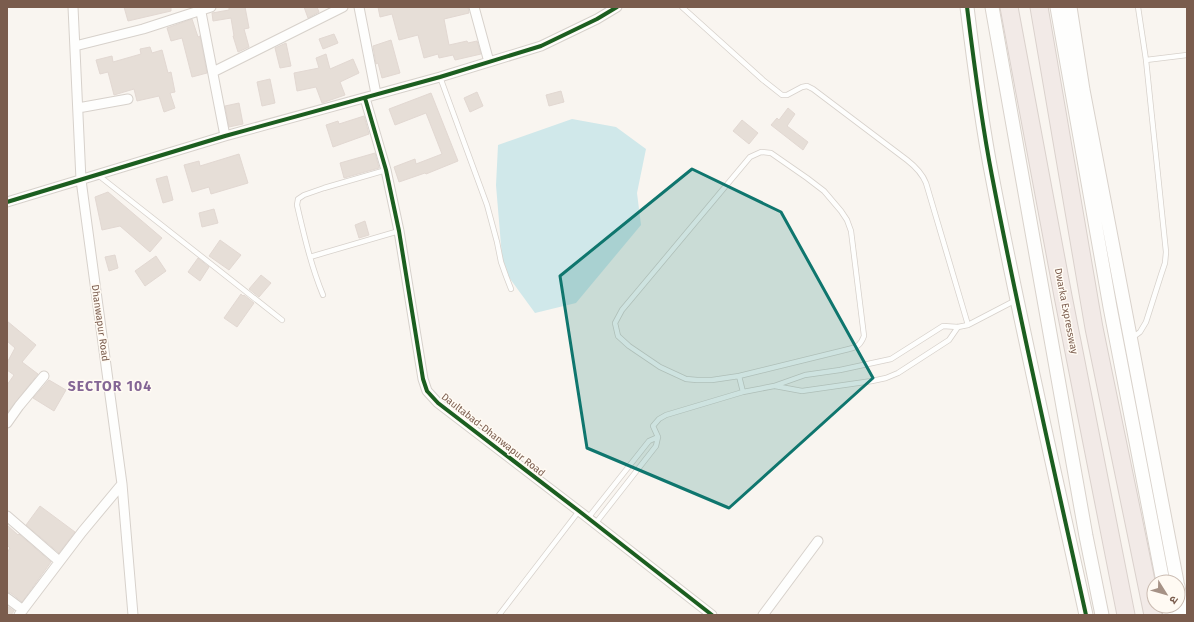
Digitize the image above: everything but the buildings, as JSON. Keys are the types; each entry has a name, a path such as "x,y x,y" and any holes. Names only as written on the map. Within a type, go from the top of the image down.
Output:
{"highway":[{"name":"Dwarka Expressway","path":"1009,7 1063,296 1126,615"},
{"path":"1039,7 1094,328 1153,615"}],"street":[{"name":"Dhanwapur Road","path":"73,7 81,180 122,484 133,615"},
{"path":"75,46 144,29 201,9 211,7"},
{"path":"213,72 343,7"},
{"path":"359,7 376,94"},
{"path":"474,7 489,62"},
{"path":"7,202 225,136 440,77 541,46 597,19 615,7"},
{"path":"967,7 978,90 992,176 1016,300 1086,615"},
{"path":"992,7 1092,569 1102,615"},
{"path":"1057,7 1110,306 1161,574"},
{"path":"1070,7 1083,90 1175,574"},
{"path":"201,9 225,136"},
{"name":"Daultabad-Dhanwapur Road","path":"364,98 386,170 399,231 423,379 427,391 438,403 712,615"},
{"path":"78,108 128,99"},
{"path":"7,423 44,376"},
{"path":"7,598 21,612 59,561 122,484"},
{"path":"7,516 59,561"},
{"path":"763,615 818,541"}],"lane":[{"path":"682,7 777,92 782,95 787,95 802,87 807,86 813,89 907,160 923,175 968,325"},
{"path":"1131,339 1140,332 1146,322 1161,275 1166,252 1146,60 1138,7"},
{"path":"1146,60 1187,55"},
{"path":"440,77 487,205 502,262 511,289"},
{"path":"761,152 771,153 824,191 847,220 851,231 864,336 862,342 857,347 739,376 712,380 686,379 660,366 629,346 618,336 616,323 622,310 750,157 761,152"},
{"path":"323,295 310,257 297,205 298,199 304,195 324,188 386,170"},
{"path":"97,175 282,320"},
{"path":"310,257 399,231"},
{"path":"595,524 656,446 658,437 654,426 659,419 666,415 743,392 774,386 805,375 840,370 891,359 944,326 958,328 968,325 1016,300"},
{"path":"774,386 802,391 886,378 898,373 949,340 958,328"},
{"path":"739,376 743,392"},
{"path":"588,518 648,441 658,437"},
{"path":"499,615 579,511"}],"highlighted area":[{"path":"692,169 781,212 873,378 729,508 587,448 560,276"}],"water":[{"path":"572,119 616,127 646,149 637,193 641,225 576,303 535,313 503,269 496,185 498,145"}],"cycle path":[{"path":"7,202 225,136 440,77 541,46 597,19 617,7"},
{"path":"967,7 984,134 992,176 1014,286 1086,615"},
{"path":"365,98 386,170 399,231 423,379 427,391 438,403 712,615"}],"district":[{"name":"SECTOR 104","path":"110,386"}]}
